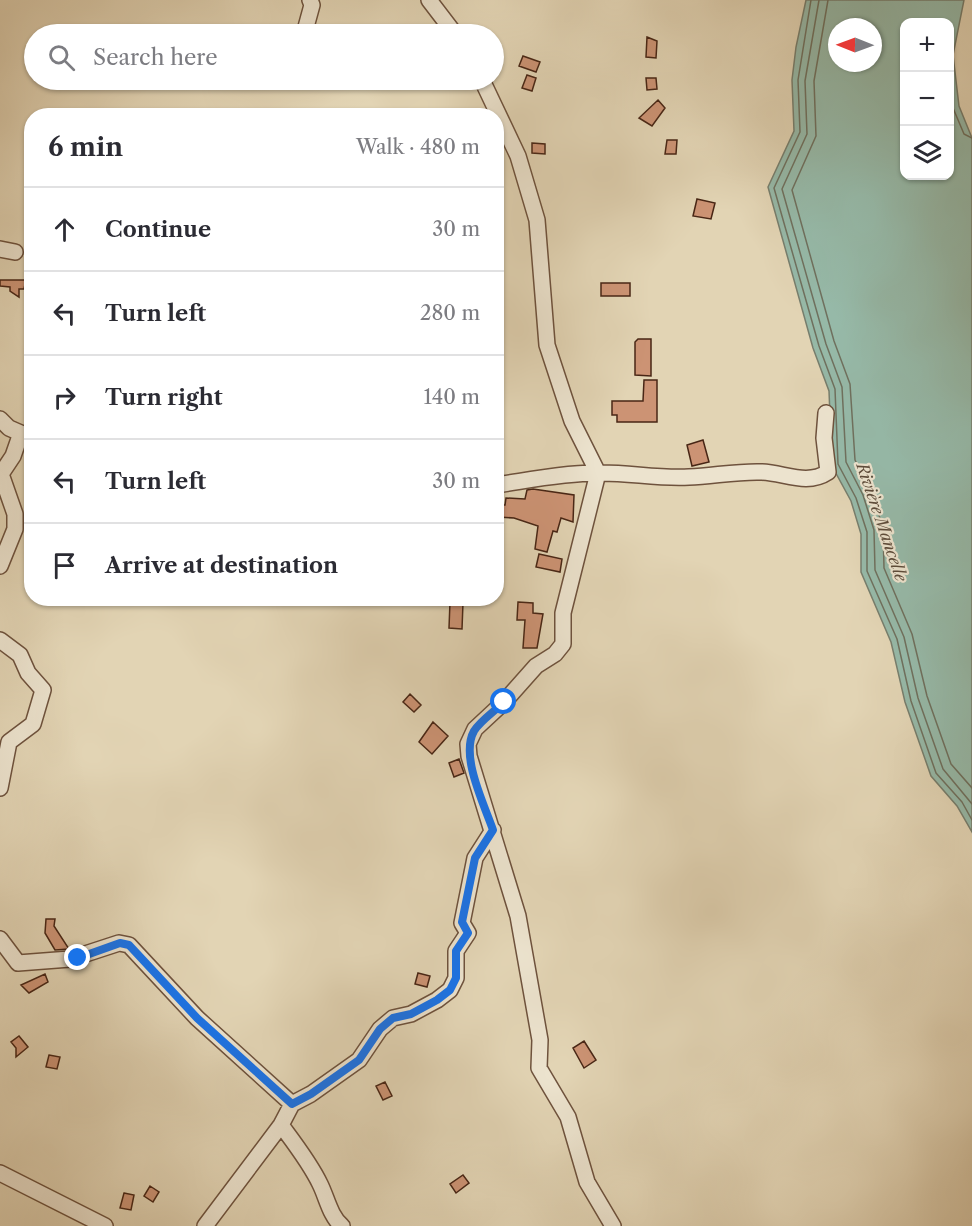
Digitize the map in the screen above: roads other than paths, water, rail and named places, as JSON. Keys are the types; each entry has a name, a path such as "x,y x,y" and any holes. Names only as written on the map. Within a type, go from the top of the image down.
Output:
{"street":[{"path":"307,24 312,5 310,0"},
{"path":"429,0 447,24"},
{"path":"487,90 495,108"},
{"path":"504,126 518,156 537,220 547,345 572,421 598,472 562,613 563,644 555,654 536,666 504,702 475,729 468,744 479,790 518,916 540,1040 539,1068 568,1117 587,1182 613,1226"},
{"path":"504,484 598,472 633,477 688,477 735,471 768,472 795,479 819,478 828,472 825,438 826,413"},
{"path":"0,420 24,434"},
{"path":"0,566 15,530 15,514 1,474 24,438"},
{"path":"0,640 20,655 28,673 43,690 33,724 9,741 0,788"},
{"path":"205,1226 281,1125 292,1104 311,1094 359,1060 380,1029 393,1018 411,1014 450,990 456,978 456,951 468,933 462,922 475,858 493,830"},
{"path":"0,939 18,963 70,959 120,943 129,945 197,1018 292,1104"},
{"path":"281,1125 305,1157 336,1221 342,1226"},
{"path":"0,1173 105,1226"}],"water":[{"name":"Rivière Mancelle","path":"806,0 964,0 954,50 954,18 900,18 900,180 954,180 954,64 959,106 972,138 972,832 957,806 931,776 905,702 891,642 861,572 861,534 851,501 832,466 829,391 813,348 768,187 794,131 792,80"}]}
